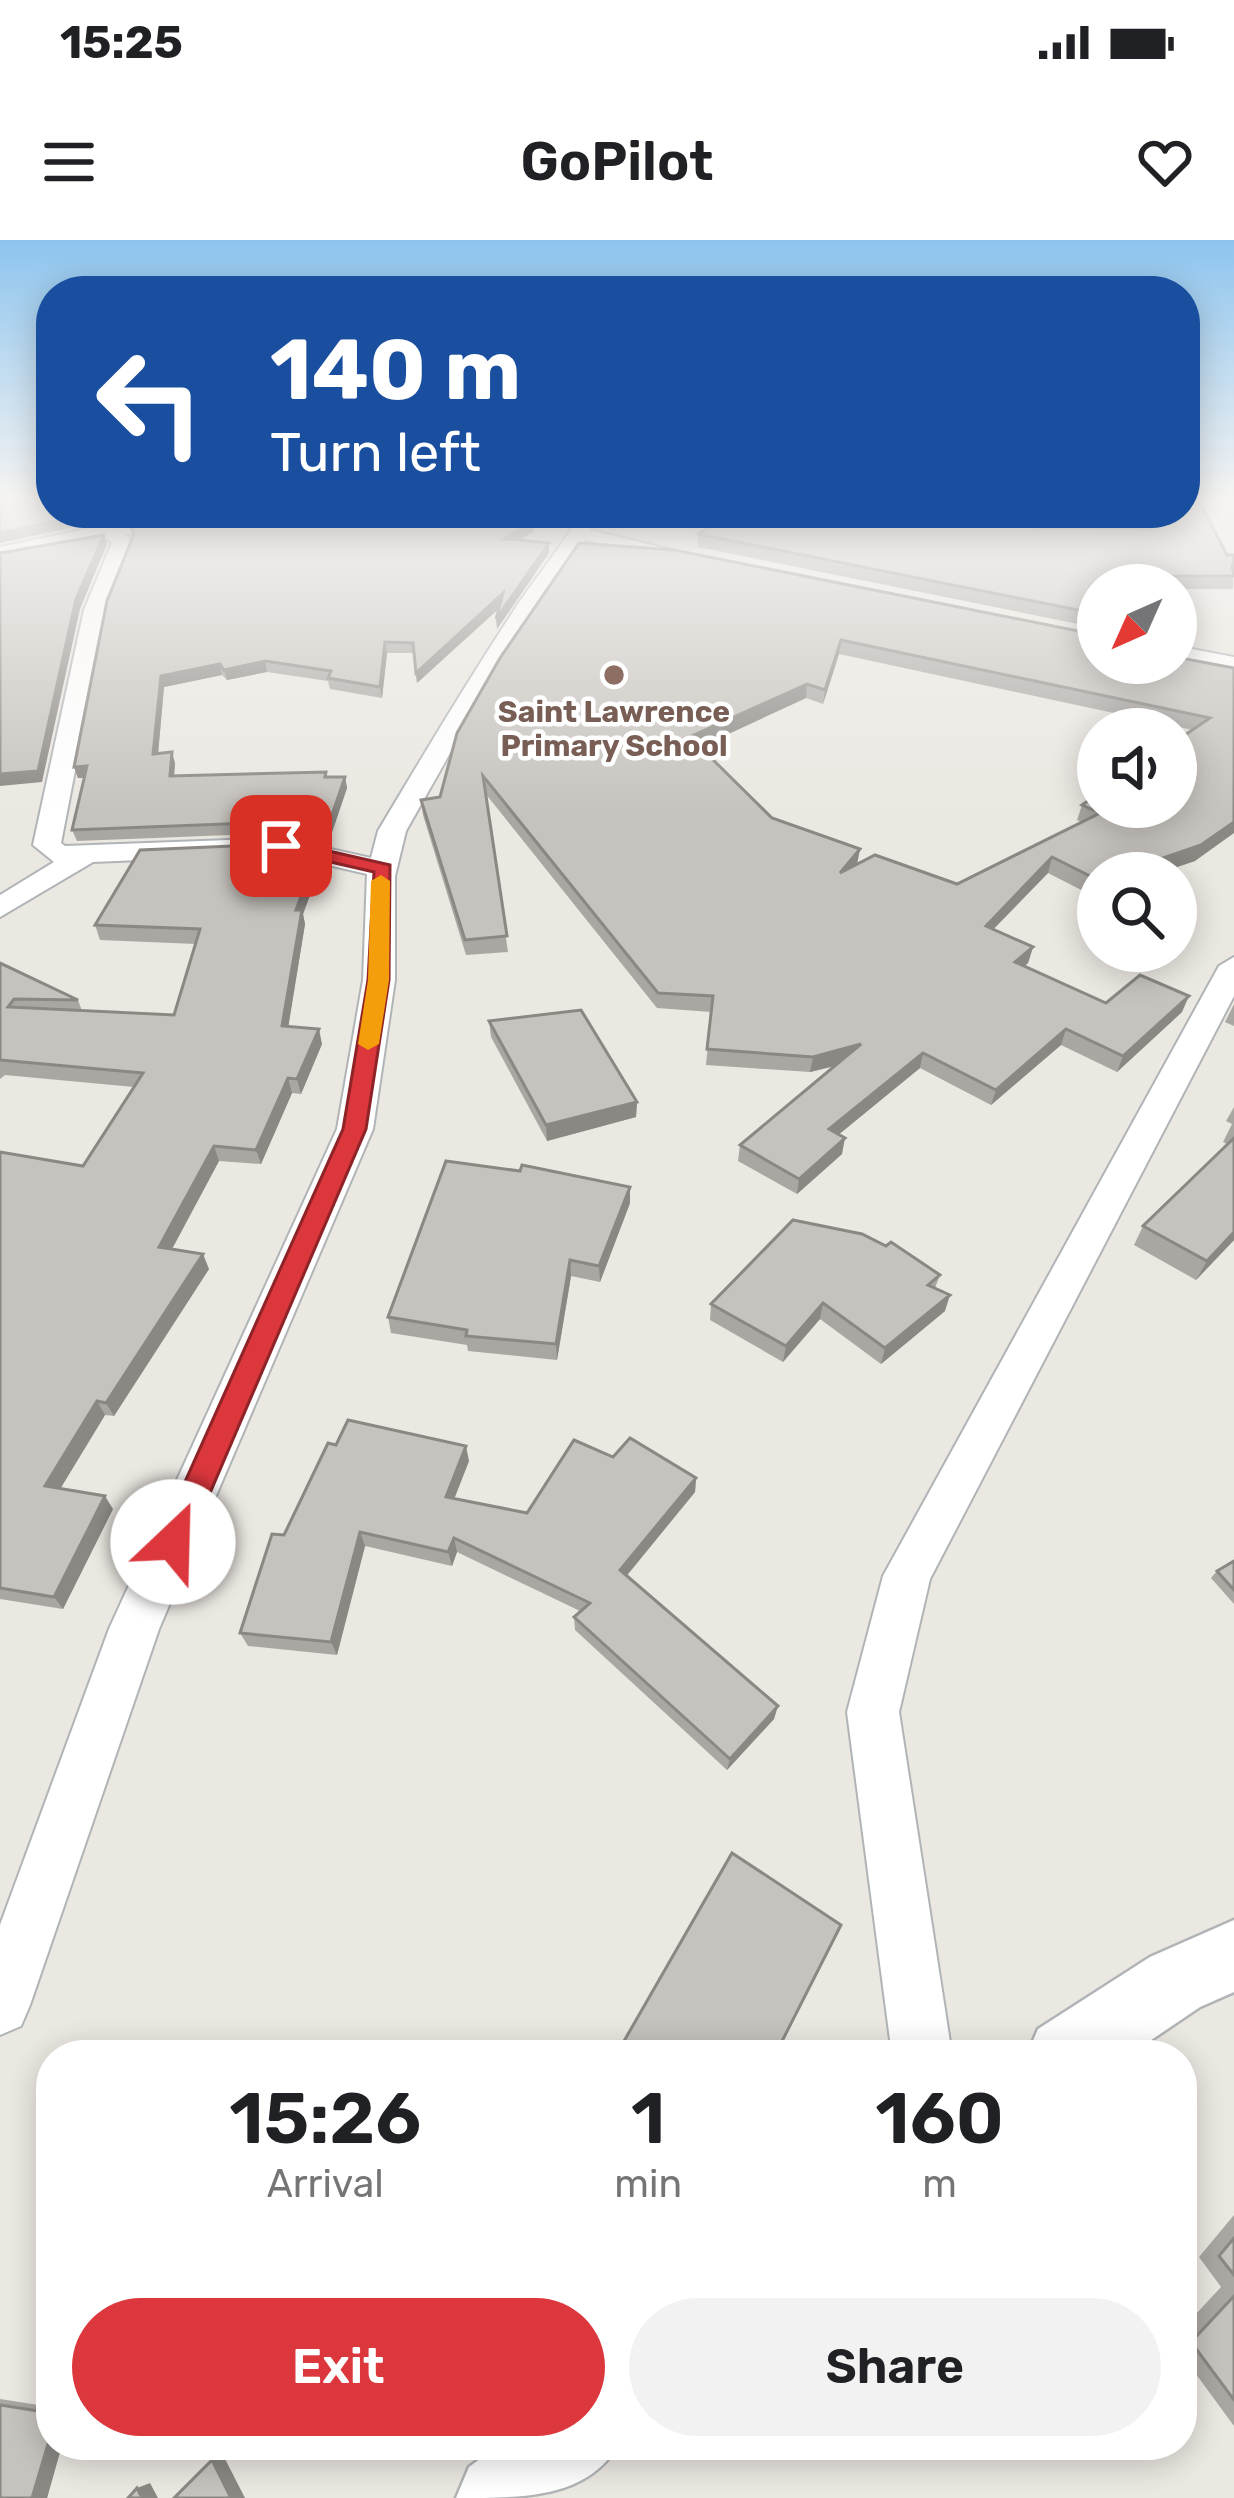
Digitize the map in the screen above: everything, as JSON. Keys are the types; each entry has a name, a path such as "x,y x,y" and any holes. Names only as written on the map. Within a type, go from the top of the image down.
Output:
{"street":[{"path":"98,602 46,845 58,855 281,846 383,868"},
{"path":"0,2005 134,1629 355,1129 379,980 383,868 392,831 422,773 529,602"},
{"path":"1197,657 1234,664"},
{"path":"0,908 88,854"},
{"path":"920,2040 873,1712 907,1576 1234,966"},
{"path":"1087,2040 1175,1982 1234,1955"},
{"path":"500,2498 553,2460"}],"building":[{"path":"0,602 75,602 38,771 0,774"},
{"path":"107,602 493,602 416,673 413,643 385,642 380,687 328,678 331,671 265,661 161,676 153,754 172,752 170,776 326,772 325,777 345,777 326,832 278,822 72,830 87,766 74,767"},
{"path":"538,602 935,602 1077,631 1077,684 1197,684 1197,661 1234,668 1234,822 1201,845 1181,852 1077,852 1077,870 1052,857 986,926 1033,947 1015,962 1106,1003 1140,975 1189,996 1123,1056 1066,1029 996,1090 923,1053 829,1129 845,1138 799,1179 740,1145 861,1044 813,1057 707,1049 713,996 658,993 483,776 507,936 465,940 421,800 440,797 457,733","holes":["841,640 1163,708 1197,708 1197,715 1210,718 1197,727 1197,828 1077,824 957,884 875,855 840,873 860,849 772,818 699,746 685,739 807,684 825,690"]},
{"path":"1040,602 1077,602 1077,610"},
{"path":"277,844 317,853 296,910 302,910 282,1026 319,1029 297,1079 288,1078 256,1150 214,1146 159,1247 203,1254 106,1403 97,1401 45,1486 105,1496 54,1597 0,1588 0,1152 83,1166 143,1073 0,1060 0,963 78,1000 14,999 8,1007 174,1015 200,929 95,925 140,850"},
{"path":"581,1010 637,1102 546,1125 489,1021"},
{"path":"1234,1138 1234,1232 1207,1261 1143,1226"},
{"path":"446,1161 520,1171 522,1165 630,1187 599,1266 570,1260 556,1344 466,1336 467,1330 388,1317"},
{"path":"793,1220 862,1234 886,1246 891,1242 940,1275 928,1285 950,1295 885,1348 823,1303 786,1346 711,1304"},
{"path":"348,1420 466,1446 446,1497 527,1513 574,1440 613,1457 630,1438 696,1478 620,1570 778,1706 730,1759 574,1617 590,1603 454,1538 448,1552 360,1532 331,1642 240,1633 272,1534 284,1535 328,1443 336,1445"},
{"path":"1234,1561 1234,1590 1217,1571"},
{"path":"732,1853 841,1925 783,2040 625,2040"},
{"path":"1234,2238 1234,2275 1219,2256"},
{"path":"1234,2296 1234,2400 1197,2350 1197,2336"},
{"path":"0,2405 36,2411 36,2460 43,2460 32,2498 0,2498"},
{"path":"212,2460 231,2498 174,2498"}],"slow traffic":[{"path":"368,1044 379,980 381,881"}],"place":[{"name":"Saint Lawrence Primary School","path":"614,675"}],"route":[{"path":"173,1542 355,1129 379,980 383,868 281,846"}]}
